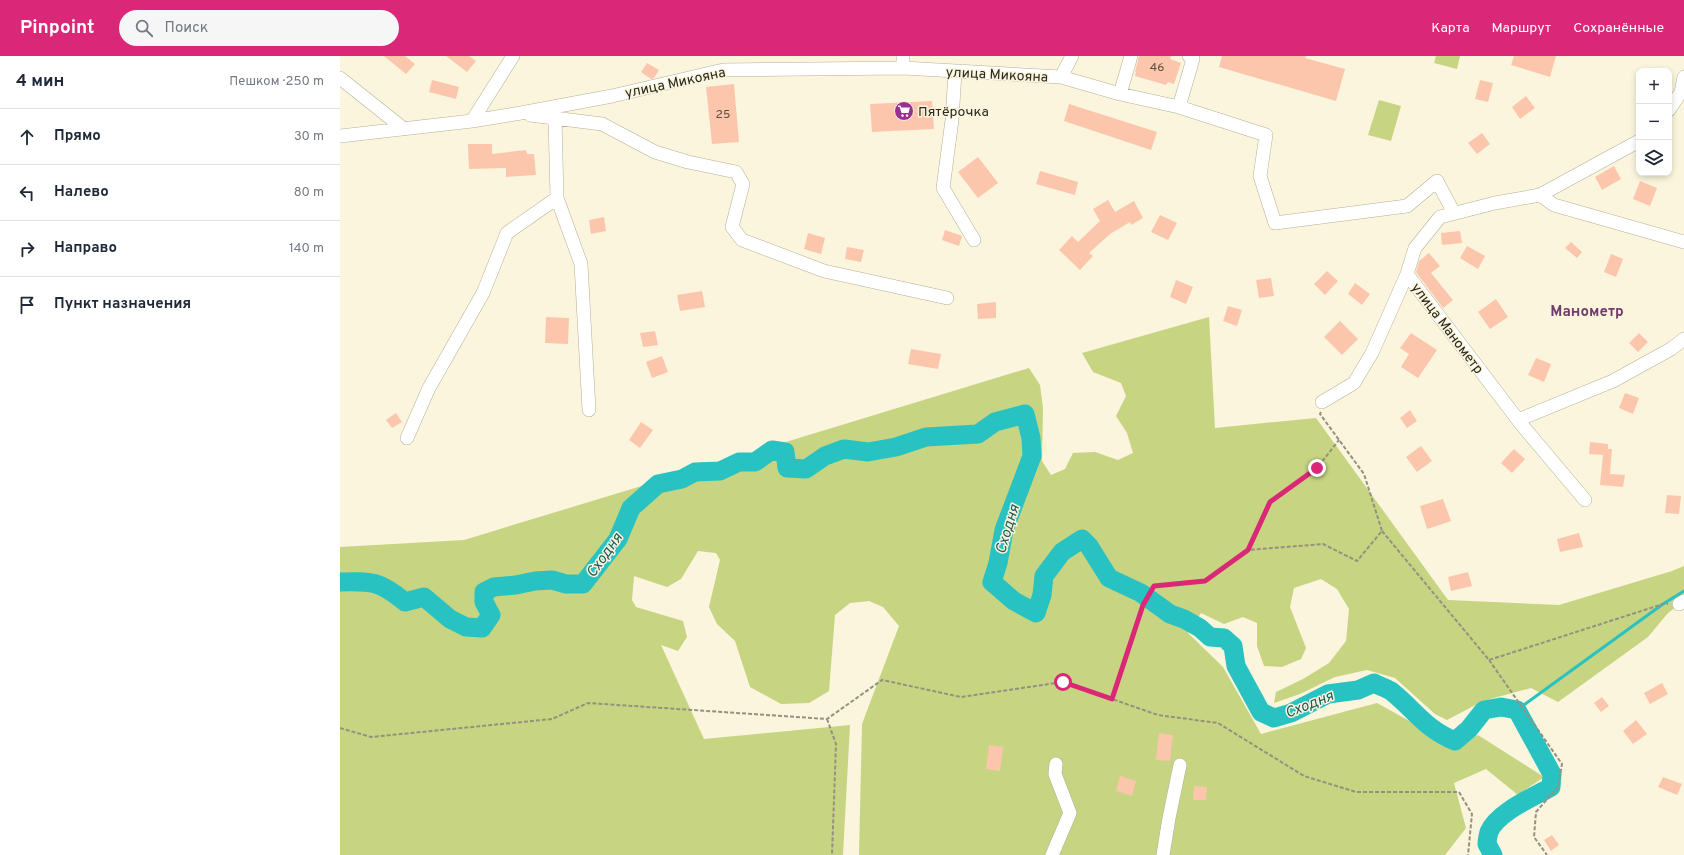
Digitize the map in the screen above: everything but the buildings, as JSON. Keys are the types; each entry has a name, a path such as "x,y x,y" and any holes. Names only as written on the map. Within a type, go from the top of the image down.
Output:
{"street":[{"path":"472,121 513,56"},
{"name":"улица Микояна","path":"1061,77 1072,56"},
{"path":"1120,94 1131,56"},
{"path":"1179,107 1193,59 1189,56"},
{"name":"улица Микояна","path":"340,136 472,121 521,113 612,96 723,70 903,62 955,72 1061,77 1120,94 1179,107 1266,135 1260,176 1275,223 1407,206 1438,181 1454,213"},
{"path":"955,72 952,120 943,188 974,240"},
{"path":"1672,106 1681,92 1684,77"},
{"path":"340,78 404,129"},
{"path":"521,113 555,119 602,124 655,152 688,162 736,172 743,184 732,227 742,240 824,271 947,298"},
{"path":"555,119 558,198 581,264 589,410"},
{"name":"улица Манометр","path":"1585,500 1518,420 1407,274 1415,248 1440,217 1495,203 1540,195 1636,143"},
{"path":"1540,195 1554,205 1684,242"},
{"path":"407,438 429,388 483,293 508,233 558,198"},
{"path":"1322,402 1354,383 1372,353 1407,274"},
{"path":"1518,420 1613,381 1671,350 1684,339"},
{"path":"1052,855 1070,813 1055,774 1056,764"},
{"path":"1163,855 1168,818 1180,765"}],"path":[{"path":"1322,402 1320,414 1364,474 1382,531 1489,660 1562,764 1558,787 1536,812 1534,837 1547,855"},
{"path":"1112,699 1143,605 1154,586 1205,581 1248,550 1270,502 1317,468 1339,440"},
{"path":"1248,550 1323,544 1357,561 1382,531"},
{"path":"1489,660 1663,604 1682,602"},
{"path":"340,728 371,737 552,719 588,703 827,719 882,680 961,697 1063,682 1158,715 1218,723 1304,776 1356,792 1459,792 1472,814 1468,855"},
{"path":"827,719 836,744 832,855"}],"green space":[{"path":"1436,56 1460,56 1457,69 1434,63"},
{"path":"1379,100 1401,106 1391,141 1368,135"},
{"path":"1209,317 1215,428 1316,418 1448,600 1559,605 1684,566 1684,601 1668,613 1648,637 1558,702 1531,688 1483,701 1447,720 1435,714 1395,678 1367,670 1335,677 1300,694 1274,703 1276,692 1303,679 1329,663 1346,641 1349,609 1337,589 1321,579 1294,588 1290,607 1306,648 1301,659 1282,667 1264,666 1257,646 1257,623 1243,617 1224,624 1201,613 1188,633 1223,667 1261,734 1377,703 1456,747 1478,735 1544,777 1518,795 1486,769 1454,783 1466,828 1445,855 859,855 862,724 899,626 883,607 869,601 850,603 835,615 829,691 809,703 781,704 750,687 735,641 717,624 709,607 720,560 716,553 698,551 681,579 667,587 634,576 632,600 636,607 683,621 687,637 678,651 661,645 704,739 850,725 843,855 340,855 340,547 464,540 1029,368 1040,385 1043,408 1042,461 1051,475 1065,469 1073,453 1095,452 1118,460 1133,453 1127,433 1116,416 1126,396 1121,383 1093,372 1082,353"}],"waterway":[{"name":"Сходня","path":"340,582 368,582 382,586 405,602 424,597 450,619 466,627 482,628 491,615 484,602 484,592 494,587 552,580 566,584 583,584 618,539 631,508 658,484 682,479 695,472 720,471 739,462 755,462 772,450 785,452 787,468 806,469 825,456 844,449 868,452 896,447 926,437 978,434 995,422 1025,414 1031,438 1032,456 1004,530 998,563 992,582 1014,601 1036,613 1042,595 1044,576 1062,552 1082,539 1089,546 1109,578 1141,593 1170,614 1184,619 1200,628 1210,637 1224,638 1233,646 1236,666 1261,712 1274,718 1291,713 1328,694 1358,690 1374,683 1391,691 1427,724 1444,736 1455,741 1469,729 1484,710 1501,707 1517,710 1552,774 1551,787 1526,800 1500,818 1493,825 1489,832 1487,844 1493,855"},
{"path":"1517,710 1663,604 1684,591"}],"place":[{"name":"Пятёрочка","path":"904,111"}],"district":[{"name":"Манометр","path":"1587,311"}],"route":[{"path":"1063,682 1112,699 1143,605 1154,586 1205,581 1248,550 1270,502 1317,468"}]}
